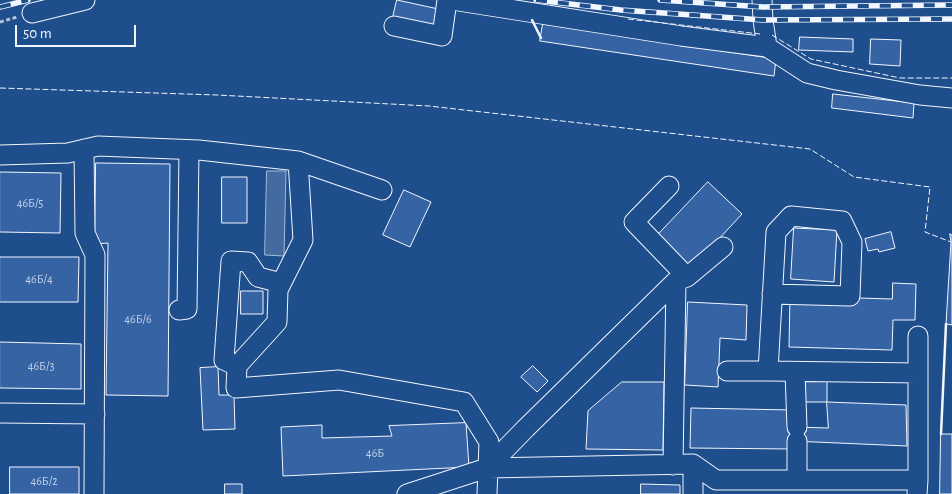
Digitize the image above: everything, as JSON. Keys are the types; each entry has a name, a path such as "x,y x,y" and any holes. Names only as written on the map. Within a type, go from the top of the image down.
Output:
{"lane":[{"path":"32,13 85,0"},
{"path":"394,26 442,36 447,0"},
{"path":"452,0 681,36 767,47 807,73 920,95 952,98"},
{"path":"762,0 767,47"},
{"path":"0,155 68,153 98,146 189,150 298,161 382,190"},
{"path":"84,149 84,233 95,255 94,494"},
{"path":"179,310 187,309 189,150"},
{"path":"298,161 303,240 278,290 277,322 237,366 236,388 339,380 464,402 489,442 487,494"},
{"path":"669,186 634,222 682,279 673,465"},
{"path":"768,371 772,294 776,232 791,216 842,221 852,242 850,296 772,294"},
{"path":"487,468 526,428 682,279 723,247"},
{"path":"237,366 224,360 231,261 248,262 258,277 281,283"},
{"path":"407,494 487,468 693,464 716,480 797,479 917,487 918,336"},
{"path":"727,372 918,373"},
{"path":"796,372 797,479"},
{"path":"0,413 95,414"},
{"path":"693,464 693,494"}],"water":[{"path":"267,171 286,171 284,256 265,255"}],"building":[{"path":"397,0 443,10 439,27 393,17"},
{"path":"543,24 776,59 774,76 540,41"},
{"path":"800,37 853,39 853,52 799,50"},
{"path":"871,39 901,40 900,66 870,64"},
{"path":"833,94 914,103 913,118 832,108"},
{"path":"96,163 170,164 168,396 106,395 108,243 95,244"},
{"path":"0,172 61,173 60,233 0,232"},
{"path":"222,177 247,177 247,223 222,223"},
{"path":"708,182 742,214 690,270 656,237"},
{"path":"404,190 431,202 410,247 383,235"},
{"path":"794,228 837,230 834,282 791,279"},
{"path":"891,232 895,248 879,252 878,249 868,251 865,239"},
{"path":"950,234 952,235 952,325 946,324"},
{"path":"0,257 79,257 78,302 0,302"},
{"path":"893,283 916,284 915,320 893,320 892,350 789,347 790,296 892,299"},
{"path":"241,291 263,291 263,314 241,314"},
{"path":"688,302 747,305 746,340 720,338 718,387 685,385"},
{"path":"0,342 81,344 81,389 0,388"},
{"path":"533,366 548,381 537,392 521,377"},
{"path":"218,367 219,395 234,395 235,429 203,430 200,368"},
{"path":"804,377 827,377 827,402 804,402"},
{"path":"622,382 664,382 663,450 586,449 588,411"},
{"path":"827,402 906,405 907,446 792,441 792,449 690,448 691,408 792,410 792,427 828,428"},
{"path":"466,423 469,467 283,476 281,427 322,425 322,438 392,436 389,426"},
{"path":"941,434 952,434 952,494 940,494"},
{"path":"10,467 79,467 79,494 10,494"},
{"path":"225,484 242,484 242,494 225,494"},
{"path":"641,484 680,485 680,494 641,494"}],"railway":[{"path":"0,7 28,0"},
{"path":"536,0 621,10 763,20 952,19"},
{"path":"660,0 763,7 952,5"}],"fence":[{"path":"628,19 760,34"},
{"path":"772,35 811,59 900,78 952,78"},
{"path":"0,88 217,95 429,106 810,149 854,177 930,187 925,232 951,242"}],"wall":[{"path":"532,20 541,38"},
{"path":"941,434 946,324"}]}
